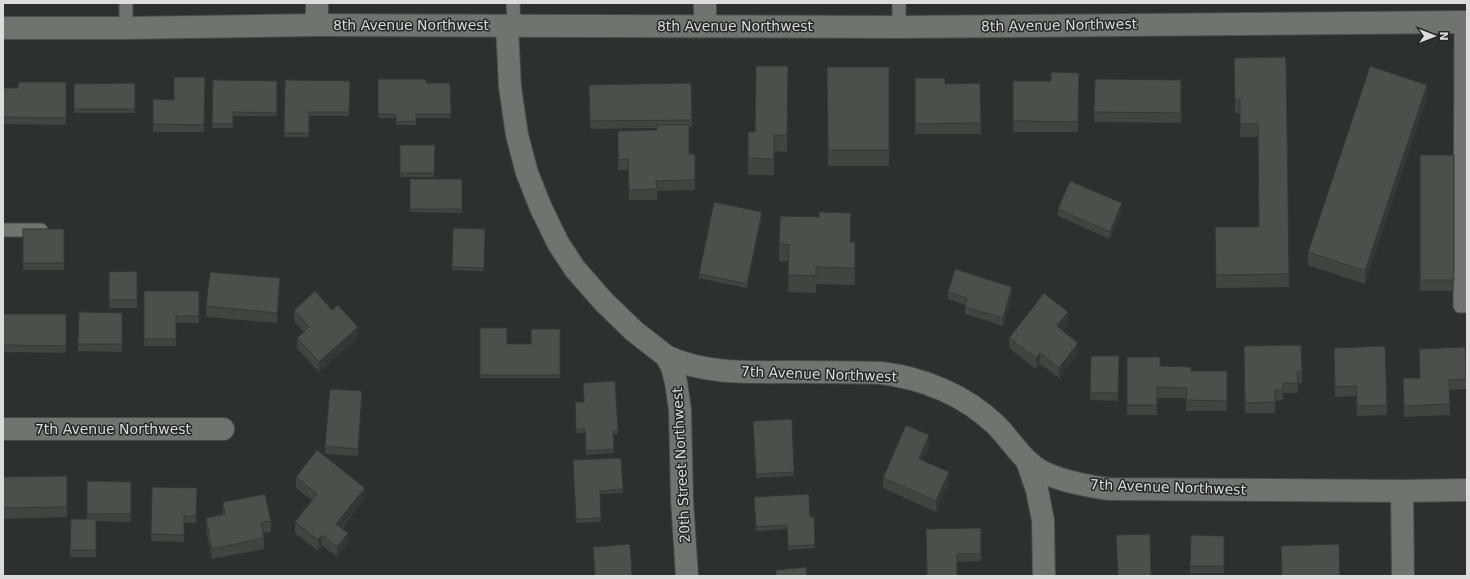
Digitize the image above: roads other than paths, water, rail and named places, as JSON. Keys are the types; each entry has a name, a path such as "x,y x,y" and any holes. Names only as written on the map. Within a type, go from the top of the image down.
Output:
{"street":[{"path":"317,3 317,25"},
{"path":"705,3 705,25"},
{"name":"8th Avenue Northwest","path":"3,28 317,25 705,25 899,27 1464,22"},
{"name":"20th Street Northwest","path":"510,26 510,87 517,135 527,172 541,208 558,243 575,269 604,302 634,331 666,356 672,368 676,382 680,410 682,500 687,576"},
{"name":"7th Avenue Northwest","path":"666,356 696,367 732,372 881,373 900,375 922,381 945,390 972,405 996,424 1027,461 1044,472 1084,486 1108,489 1467,490"},
{"name":"7th Avenue Northwest","path":"3,429 223,429"},
{"path":"1027,461 1037,490 1043,520 1044,576"},
{"path":"1402,491 1403,576"}],"lane":[{"path":"126,3 126,28"},
{"path":"510,26 514,3"},
{"path":"898,3 899,27"},
{"path":"1464,22 1460,306 1467,306"},
{"path":"3,230 52,230"}]}
